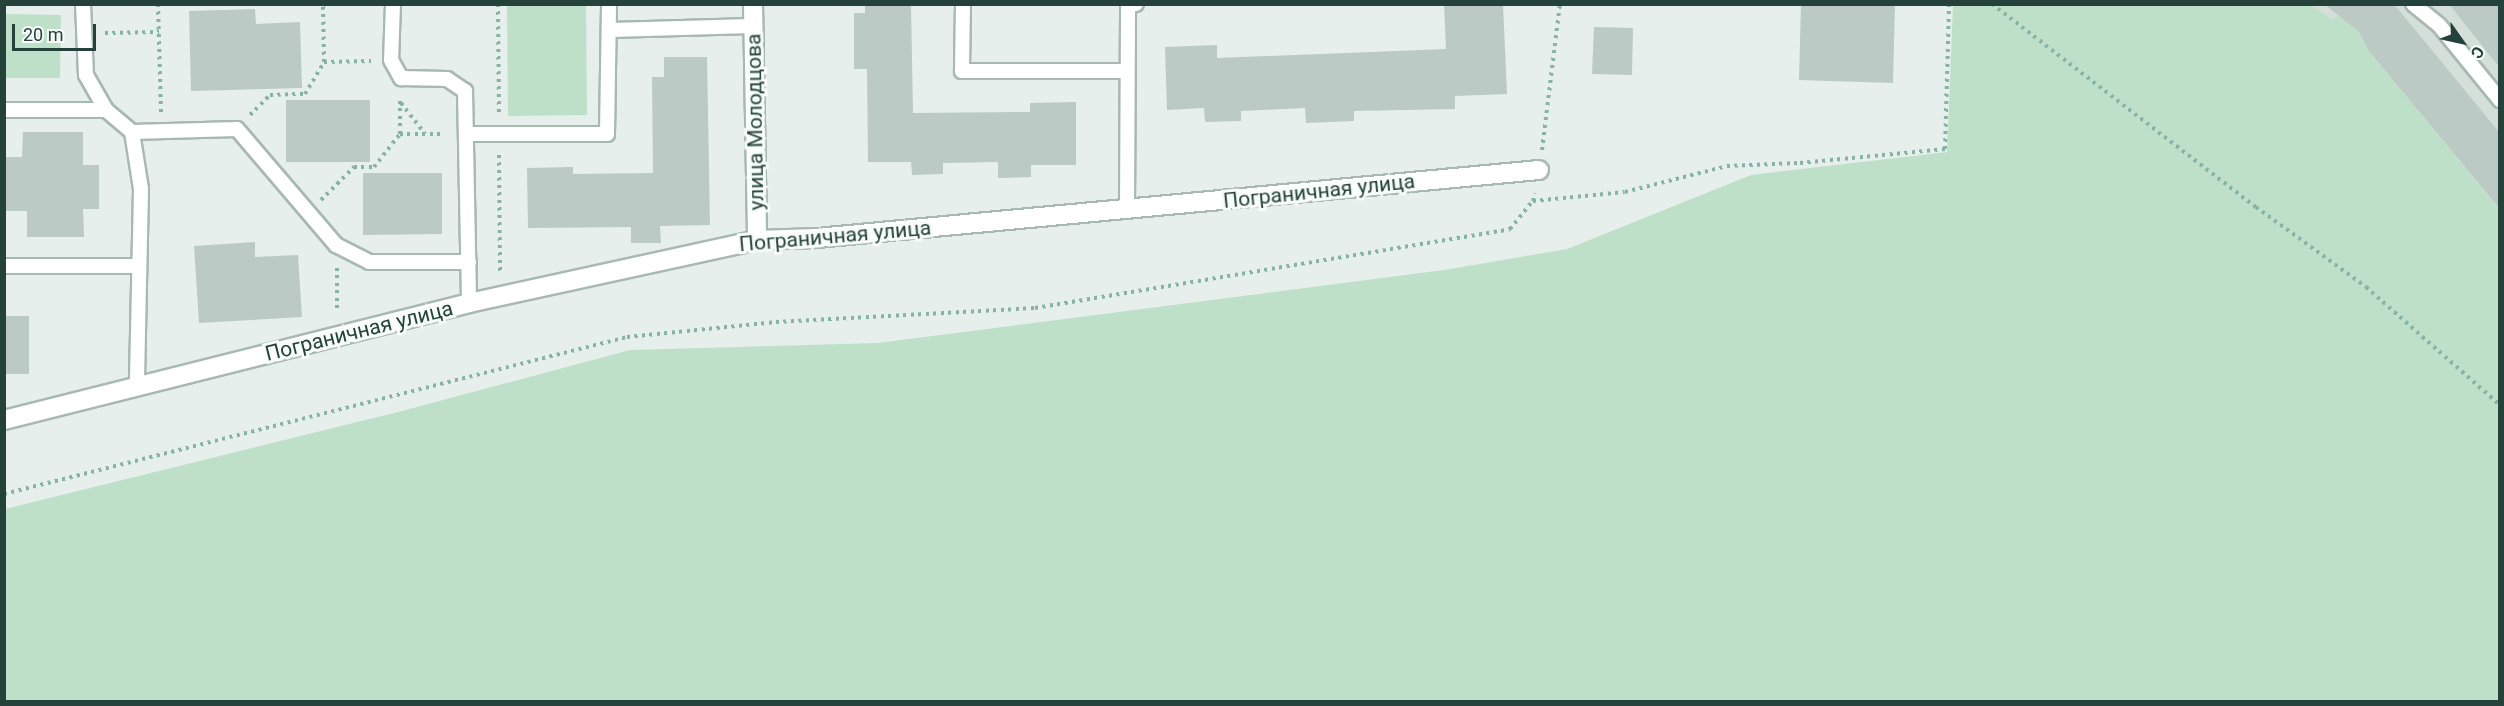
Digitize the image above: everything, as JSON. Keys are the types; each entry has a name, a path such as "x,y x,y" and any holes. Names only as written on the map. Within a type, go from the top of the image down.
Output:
{"street":[{"name":"улица Молодцова","path":"753,4 757,240"},
{"name":"Пограничная улица","path":"4,420 470,303 757,240 818,238 1539,170"}],"lane":[{"path":"83,4 86,75 106,110 132,132 141,189 137,387"},
{"path":"393,4 391,60 401,78 447,79 465,91 470,303"},
{"path":"467,134 607,134 609,4"},
{"path":"963,4 962,71 1127,71"},
{"path":"1127,209 1127,5 1136,4"},
{"path":"2413,4 2439,25 2499,100"},
{"path":"609,30 753,26"},
{"path":"4,110 106,110"},
{"path":"132,132 237,129 336,245 369,262 469,262"},
{"path":"4,266 139,266"}],"path":[{"path":"158,4 161,131"},
{"path":"237,129 270,95 305,94 324,62 323,4"},
{"path":"498,4 500,297"},
{"path":"4,494 627,338 776,322 1035,308 1510,229 1533,201 1560,4"},
{"path":"1533,201 1625,192 1727,166 1800,163 1945,149 1949,4"},
{"path":"1992,4 2256,207 2366,287 2499,405"},
{"path":"84,34 159,32"},
{"path":"324,62 391,60"},
{"path":"309,213 354,167 374,167 400,134 401,78"},
{"path":"400,102 425,134"},
{"path":"400,134 467,134"},
{"path":"336,245 338,337"}],"shaded area":[{"path":"2308,5 2499,5 2499,209 2368,50 2359,32 2336,15 2333,19"}],"green space":[{"path":"2308,4 2333,19 2337,15 2359,32 2368,50 2499,209 2499,701 5,702 5,509 402,411 630,350 878,343 1444,270 1567,249 1751,175 1947,152 1953,5"},
{"path":"507,5 586,5 587,115 508,116"},
{"path":"5,14 61,15 60,78 5,78"}],"building":[{"path":"865,4 911,4 913,113 1030,112 1030,103 1076,102 1076,165 1031,165 1031,177 998,178 998,162 943,163 943,174 912,175 911,162 868,162 867,69 854,69 854,13 865,13"},
{"path":"1444,4 1503,4 1507,94 1455,96 1455,109 1354,111 1354,121 1306,123 1305,108 1241,111 1241,121 1205,122 1204,108 1167,110 1165,47 1217,45 1217,58 1446,49"},
{"path":"1801,4 1895,4 1893,83 1799,80"},
{"path":"2324,4 2394,4 2499,132 2499,208 2368,50 2359,32"},
{"path":"2449,4 2499,4 2499,67"},
{"path":"255,9 256,24 300,22 302,88 191,91 189,11"},
{"path":"1594,27 1633,28 1632,75 1592,74"},
{"path":"664,57 707,57 710,225 660,226 661,243 631,243 631,227 528,228 527,168 573,167 573,174 653,173 652,77 664,77"},
{"path":"286,100 370,100 370,162 286,162"},
{"path":"23,132 83,132 83,165 99,165 99,209 83,209 84,237 27,237 27,211 4,211 4,157 22,157"},
{"path":"363,173 442,173 442,234 363,235"},
{"path":"255,242 255,257 298,255 302,317 199,323 194,246"},
{"path":"4,316 29,316 29,374 4,374"}]}
